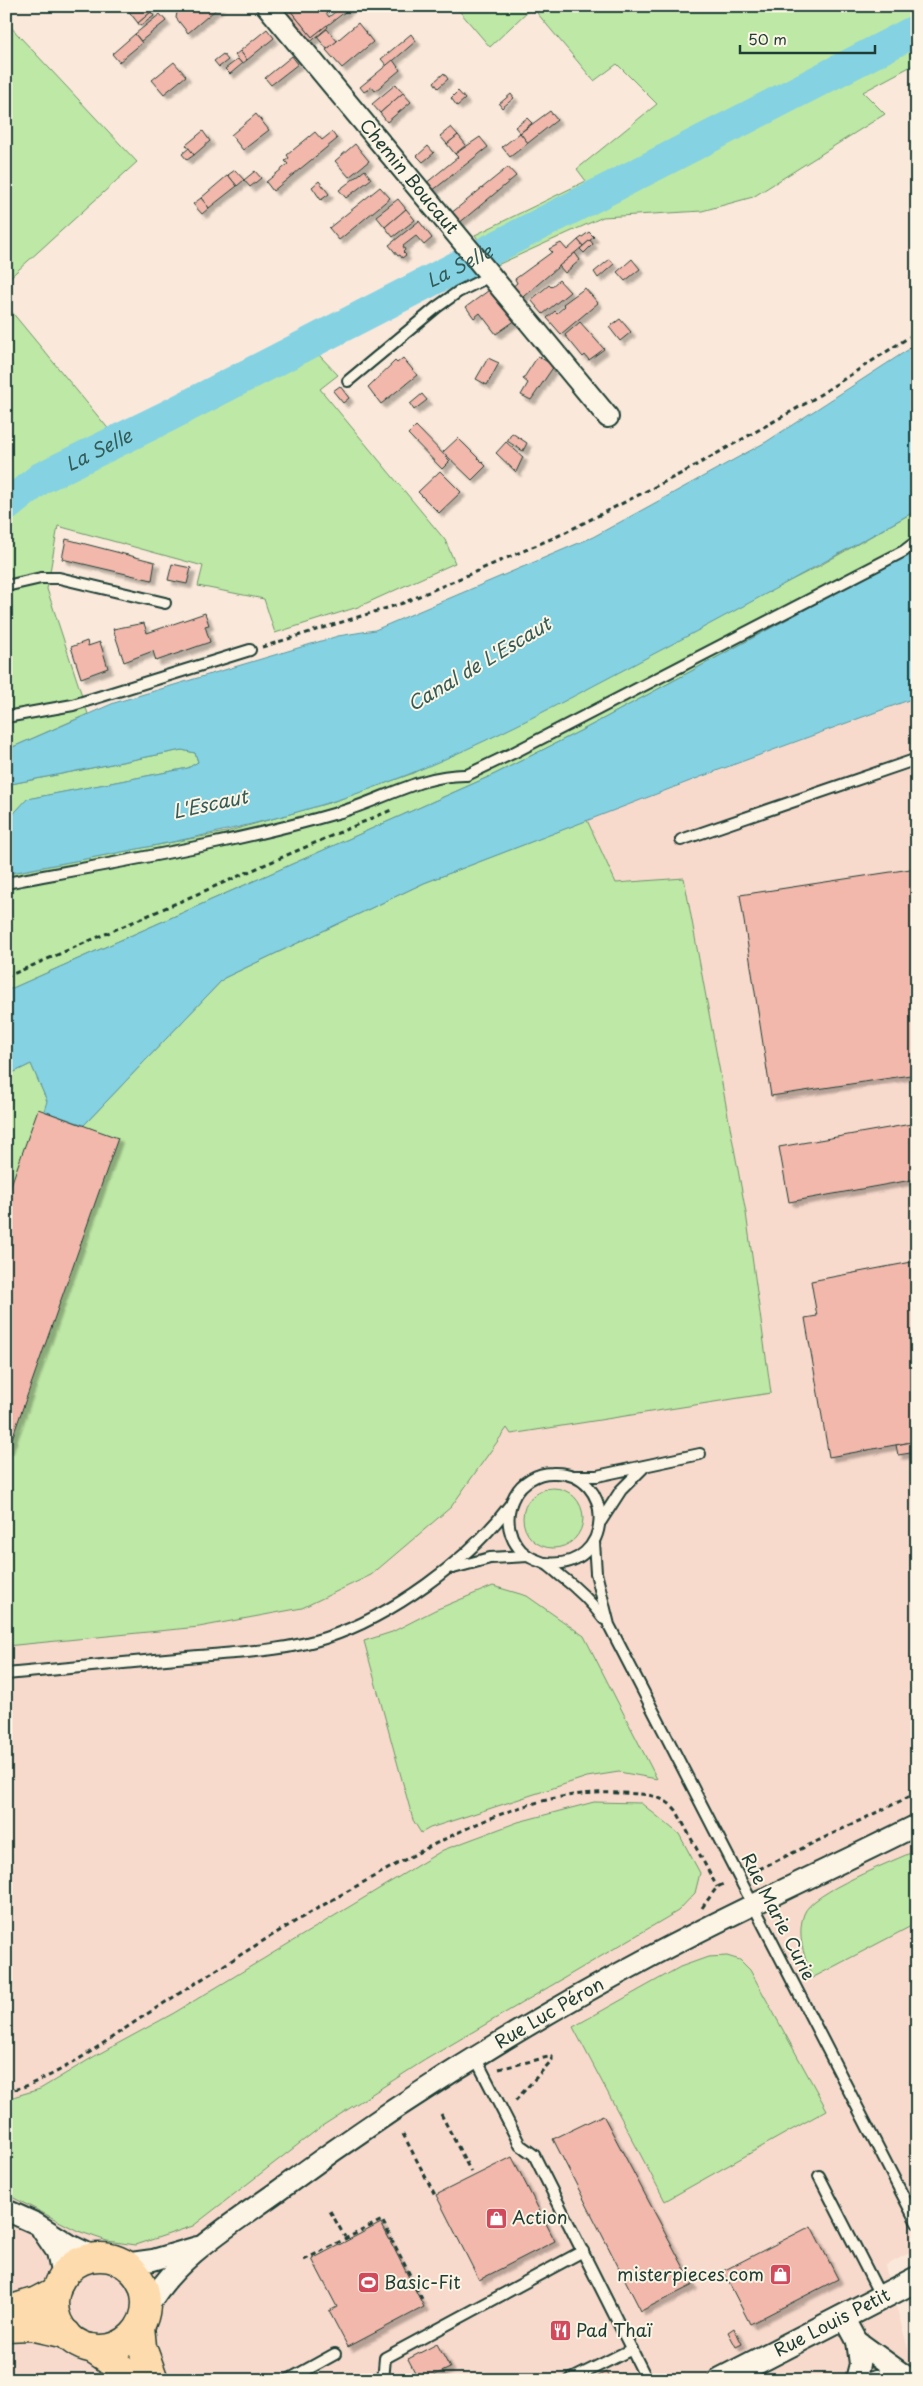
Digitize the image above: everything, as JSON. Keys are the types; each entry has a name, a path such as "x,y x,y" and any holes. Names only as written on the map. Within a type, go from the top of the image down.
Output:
{"main road":[{"path":"6,2311 37,2301 59,2284 76,2264 95,2257 113,2259 124,2264 134,2272 142,2284 146,2297 142,2348 154,2380"},
{"path":"59,2284 56,2314 67,2334 80,2344 104,2349 122,2343 132,2336 143,2318"},
{"path":"6,2327 31,2326 67,2334"},
{"path":"92,2348 124,2370 134,2380"}],"street":[{"name":"Chemin Boucaut","path":"267,6 608,417"},
{"name":"Rue Luc Péron","path":"143,2318 161,2285 206,2244 344,2142 476,2057 624,1971 753,1905 917,1825"},
{"path":"6,2210 35,2223 70,2245 95,2257"},
{"path":"35,2223 45,2233 57,2252 59,2284"},
{"name":"Rue Luc Péron","path":"124,2264 153,2260 206,2244"},
{"name":"Rue Louis Petit","path":"721,2380 917,2279"},
{"path":"844,2317 856,2341 860,2364 856,2380"},
{"path":"856,2341 908,2378"}],"lane":[{"path":"348,381 437,306 458,292 490,276"},
{"path":"6,883 207,844 337,814 439,776 467,775 722,646 904,551 917,541"},
{"path":"6,586 41,578 59,578 165,603"},
{"path":"6,716 73,705 250,650"},
{"path":"681,840 917,759"},
{"path":"6,1674 268,1649 305,1643 341,1632 372,1617 443,1572 484,1537 510,1505 517,1492 534,1477 549,1473 571,1476 598,1476 644,1468 700,1454"},
{"path":"510,1505 508,1519 511,1533 518,1546 528,1556 545,1563 559,1564 573,1560 585,1552 594,1542 600,1522 621,1490 644,1468"},
{"path":"571,1476 584,1483 594,1495 599,1508 600,1522"},
{"name":"Rue Marie Curie","path":"594,1542 599,1586 609,1625 917,2223"},
{"path":"443,1572 476,1560 528,1556"},
{"name":"Rue Marie Curie","path":"545,1563 582,1595 609,1625"},
{"path":"476,2057 520,2145 534,2155 647,2380"},
{"path":"819,2176 881,2297"},
{"path":"383,2380 385,2358 583,2251"},
{"path":"570,2380 632,2349"},
{"path":"288,2380 335,2354"},
{"path":"862,2380 886,2374 908,2378"}],"path":[{"path":"250,650 403,602 560,535 684,472 810,402 917,332"},
{"path":"6,977 395,808"},
{"path":"6,2092 49,2077 323,1904 437,1842 479,1822 528,1805 592,1793 656,1796 676,1810 717,1887"},
{"path":"706,1929 696,1912 717,1887 740,1878 917,1793"},
{"path":"499,2069 552,2056 552,2060 515,2101"},
{"path":"441,2114 471,2172"},
{"path":"403,2134 435,2194"},
{"path":"330,2211 345,2237"},
{"path":"304,2260 345,2237 382,2220 422,2299"}],"shaded area":[{"path":"917,697 917,2249 885,2266 917,2380 6,2380 6,1456 684,878 616,883 587,820"}],"green space":[{"path":"455,6 917,6 917,63 863,92 885,114 753,197 702,211 603,217 495,266 475,235 586,181 577,169 657,104 617,64 594,81 532,7 490,47"},
{"path":"6,22 137,162 6,281"},
{"path":"6,305 111,432 299,334 338,375 320,389 445,540 455,563 358,607 275,633 264,599 198,586 203,566 58,526 47,589 88,714 6,750"},
{"path":"917,510 917,549 588,727 495,774 6,991 6,874 226,832 332,802 411,774 819,566"},
{"path":"182,750 195,753 198,762 188,768 28,799 6,822 6,785"},
{"path":"587,820 616,883 684,878 746,1213 771,1393 511,1434 507,1428 451,1507 371,1575 302,1608 199,1627 6,1646 6,1076 31,1064 47,1101 84,1125 224,978 424,883"},
{"path":"553,1488 569,1493 574,1497 578,1502 583,1518 578,1534 574,1539 569,1543 553,1548 537,1543 532,1539 528,1534 523,1518 528,1502 532,1497 537,1493"},
{"path":"493,1586 527,1596 584,1636 657,1779 619,1772 587,1777 430,1828 421,1833 413,1820 364,1641 392,1632 435,1610"},
{"path":"594,1802 641,1803 679,1834 700,1873 695,1893 678,1911 425,2060 322,2126 193,2226 136,2245 107,2241 78,2231 6,2194 6,2099 40,2089 95,2056 174,2013 443,1850 518,1822"},
{"path":"917,1850 917,1923 812,1978 801,1938 804,1914 810,1905 837,1887"},
{"path":"727,1956 740,1960 750,1970 827,2110 665,2201 573,2027 680,1967 708,1957"}],"water":[{"path":"917,344 917,510 738,609 557,705 483,742 408,775 331,802 251,824 210,834 6,874 6,822 27,799 188,768 198,762 195,753 182,750 6,785 6,750 114,703 338,636 375,630 593,537 766,442"},
{"path":"917,549 917,697 719,770 424,883 224,978 84,1125 44,1111 47,1101 31,1064 6,1076 6,991 495,774 588,727"}],"building":[{"path":"130,6 147,6 151,12 138,23 127,9"},
{"path":"184,6 220,6 188,33 176,18 177,12"},
{"path":"292,6 321,6 329,17 342,6 347,6 349,9 312,37 289,9"},
{"path":"289,9 312,37 327,25 328,27 307,45 282,15"},
{"path":"151,12 154,16 140,26 138,23"},
{"path":"160,14 166,21 141,41 135,34"},
{"path":"358,23 373,42 342,68 326,50"},
{"path":"267,29 274,38 247,60 240,51"},
{"path":"327,29 337,41 327,49 317,37"},
{"path":"135,34 142,43 119,62 112,54"},
{"path":"411,34 416,41 387,66 381,59"},
{"path":"240,51 247,60 242,64 235,55"},
{"path":"223,54 228,60 219,67 214,61"},
{"path":"292,56 298,64 271,85 265,78"},
{"path":"238,59 242,64 230,74 225,69"},
{"path":"393,60 400,70 375,91 372,87 364,92 360,87"},
{"path":"174,62 186,76 164,94 152,80"},
{"path":"444,73 448,79 438,88 434,82"},
{"path":"396,84 403,93 380,113 372,104"},
{"path":"458,91 465,99 457,106 451,98"},
{"path":"403,93 411,102 387,122 380,113"},
{"path":"511,94 514,98 502,108 499,104"},
{"path":"550,111 557,120 528,143 520,133"},
{"path":"256,114 269,130 243,150 231,135"},
{"path":"527,118 532,123 520,133 515,127"},
{"path":"451,127 458,135 447,144 440,136"},
{"path":"203,131 210,141 194,155 186,145"},
{"path":"315,132 322,140 332,132 337,139 273,191 266,182 288,164 285,161 289,158 287,155"},
{"path":"520,133 528,143 510,157 502,147"},
{"path":"458,135 466,145 455,154 447,144"},
{"path":"480,137 488,147 432,191 425,184 458,157 455,154"},
{"path":"355,144 369,161 349,177 335,161"},
{"path":"428,146 434,153 423,162 417,156"},
{"path":"189,148 194,155 187,160 182,154"},
{"path":"508,167 516,176 458,224 450,214"},
{"path":"235,170 244,180 237,186 228,175"},
{"path":"365,170 371,179 346,198 339,190"},
{"path":"255,171 261,178 250,187 244,180"},
{"path":"228,175 237,186 209,208 201,198"},
{"path":"319,181 329,194 321,200 312,187"},
{"path":"380,187 390,198 339,240 329,228"},
{"path":"201,198 209,208 202,214 193,204"},
{"path":"398,199 406,209 385,227 376,216"},
{"path":"406,209 415,220 393,237 385,227"},
{"path":"419,221 432,238 424,245 416,236 403,246 405,250 403,252 406,255 402,258 400,255 398,256 389,245"},
{"path":"589,232 594,237 583,246 578,240"},
{"path":"578,240 583,246 518,301 510,289 517,283 515,279 552,252 549,249 561,243 567,250"},
{"path":"590,240 593,244 584,253 580,249"},
{"path":"575,253 580,260 565,273 559,266"},
{"path":"610,259 614,264 598,278 594,272"},
{"path":"632,259 640,269 625,281 617,272"},
{"path":"559,280 570,292 543,314 531,300 549,285 551,287"},
{"path":"492,288 516,320 496,334 480,313 474,318 466,307"},
{"path":"585,288 598,303 561,334 547,318 555,311 557,313 565,306 563,304"},
{"path":"620,319 631,332 620,341 609,327"},
{"path":"580,322 604,349 589,360 585,355 583,357 565,335"},
{"path":"538,356 554,366 531,400 521,395 528,383 523,379"},
{"path":"403,358 417,375 381,404 368,387 395,361 397,363"},
{"path":"488,358 499,363 487,385 476,379"},
{"path":"340,386 349,398 343,403 333,391"},
{"path":"422,394 427,400 414,410 410,404"},
{"path":"416,426 450,461 442,469 408,434"},
{"path":"512,433 527,443 523,451 507,441"},
{"path":"458,438 486,466 472,480 443,452"},
{"path":"506,442 523,457 516,472 496,453"},
{"path":"440,471 461,492 439,513 418,492"},
{"path":"66,539 155,562 152,580 62,559"},
{"path":"172,564 191,568 187,584 168,580"},
{"path":"205,613 209,625 205,626 210,642 156,661 153,651 124,662 113,629 144,623 147,633"},
{"path":"87,641 88,646 100,642 108,668 81,678 71,647"},
{"path":"917,868 917,1074 771,1096 740,895"},
{"path":"38,1109 118,1138 8,1450 6,1449 6,1199"},
{"path":"917,1123 917,1179 789,1202 779,1147"},
{"path":"917,1261 917,1441 829,1457 805,1318 817,1316 811,1281"},
{"path":"917,1441 917,1452 898,1455 896,1445"},
{"path":"603,2115 693,2285 641,2311 553,2139"},
{"name":"Action","path":"512,2157 555,2241 479,2280 436,2195"},
{"name":"Basic-Fit","path":"381,2223 424,2307 348,2347 329,2311 337,2307 312,2259"},
{"name":"misterpieces.com","path":"811,2226 838,2279 750,2324 723,2271"},
{"path":"734,2328 742,2344 736,2347 728,2332"},
{"path":"437,2344 450,2368 435,2375 437,2380 419,2380 408,2359"},
{"path":"606,2372 610,2380 591,2380"}],"waterway":[{"name":"La Selle","path":"6,506 41,478 168,416 917,30"}],"place":[{"name":"Action","path":"496,2218"},
{"name":"misterpieces.com","path":"780,2275"},
{"name":"Basic-Fit","path":"368,2283"},
{"name":"Pad Thaï","path":"560,2331"}],"water label":[{"name":"Canal de L'Escaut","path":"479,664"},
{"name":"L'Escaut","path":"210,804"}]}
